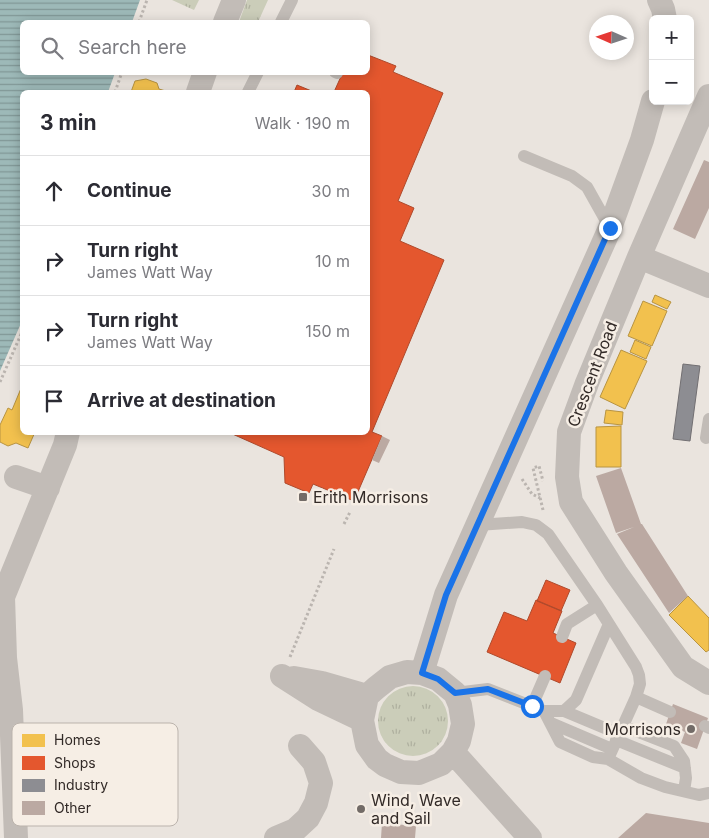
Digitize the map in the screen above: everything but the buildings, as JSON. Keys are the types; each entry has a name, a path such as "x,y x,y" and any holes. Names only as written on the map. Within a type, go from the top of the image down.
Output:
{"street":[{"path":"226,20 234,0"},
{"path":"660,0 664,15"},
{"path":"199,90 204,75"},
{"name":"Crescent Road","path":"709,96 587,383 570,432 567,477 572,502 576,510 616,573 683,667 709,683"},
{"path":"422,673 446,595 610,228 642,140 652,105"},
{"path":"639,257 709,286"},
{"path":"12,736 11,710 2,659 3,597 48,488 67,435"},
{"path":"16,477 48,488"},
{"path":"407,672 422,673 438,679 455,693 460,706 463,724 459,741 453,752 441,764 419,773 401,772 377,759 367,745 362,720 367,696 390,677 407,672"},
{"path":"362,720 318,699 282,676 322,683 367,696"},
{"path":"276,838 295,830 308,818 316,803 321,783 314,762 300,746"},
{"path":"453,752 530,838"}],"lane":[{"path":"283,20 292,0"},
{"path":"249,90 256,75"},
{"path":"524,156 572,176 586,187 610,228"},
{"path":"706,438 709,418"},
{"path":"478,524 522,522 536,525 548,534 597,604 639,675 640,684 636,697 616,741 593,757 560,742 544,711"},
{"path":"562,637 567,624 597,604"},
{"path":"564,711 576,700 609,624"},
{"path":"532,706 545,676"},
{"path":"455,693 488,689 544,711 564,711 616,741 674,746 684,761 686,778 684,791"},
{"path":"636,697 670,712"},
{"path":"616,741 641,778 665,787 699,795 709,793"}],"path":[{"path":"141,20 148,0"},
{"path":"115,90 121,75"},
{"path":"0,382 20,337"},
{"path":"518,472 532,494 540,499"},
{"path":"344,524 350,512"},
{"path":"289,660 334,549"}],"green space":[{"path":"172,0 199,0 194,10"},
{"path":"247,0 268,0 259,20 240,20"},
{"path":"413,686 426,689 438,696 445,708 448,721 445,734 438,746 426,753 413,756 400,753 388,746 381,734 378,721 381,708 388,696 400,689"}],"water":[{"path":"0,0 140,0 133,20 20,20 20,75 114,75 109,90 20,90 20,326 0,371"}],"place":[{"name":"Erith Morrisons","path":"303,497"},
{"name":"Morrisons","path":"691,729"},
{"name":"Wind, Wave and Sail","path":"361,809"}],"route":[{"path":"532,706 488,689 455,693 438,679 422,673 446,595 610,228"}]}
